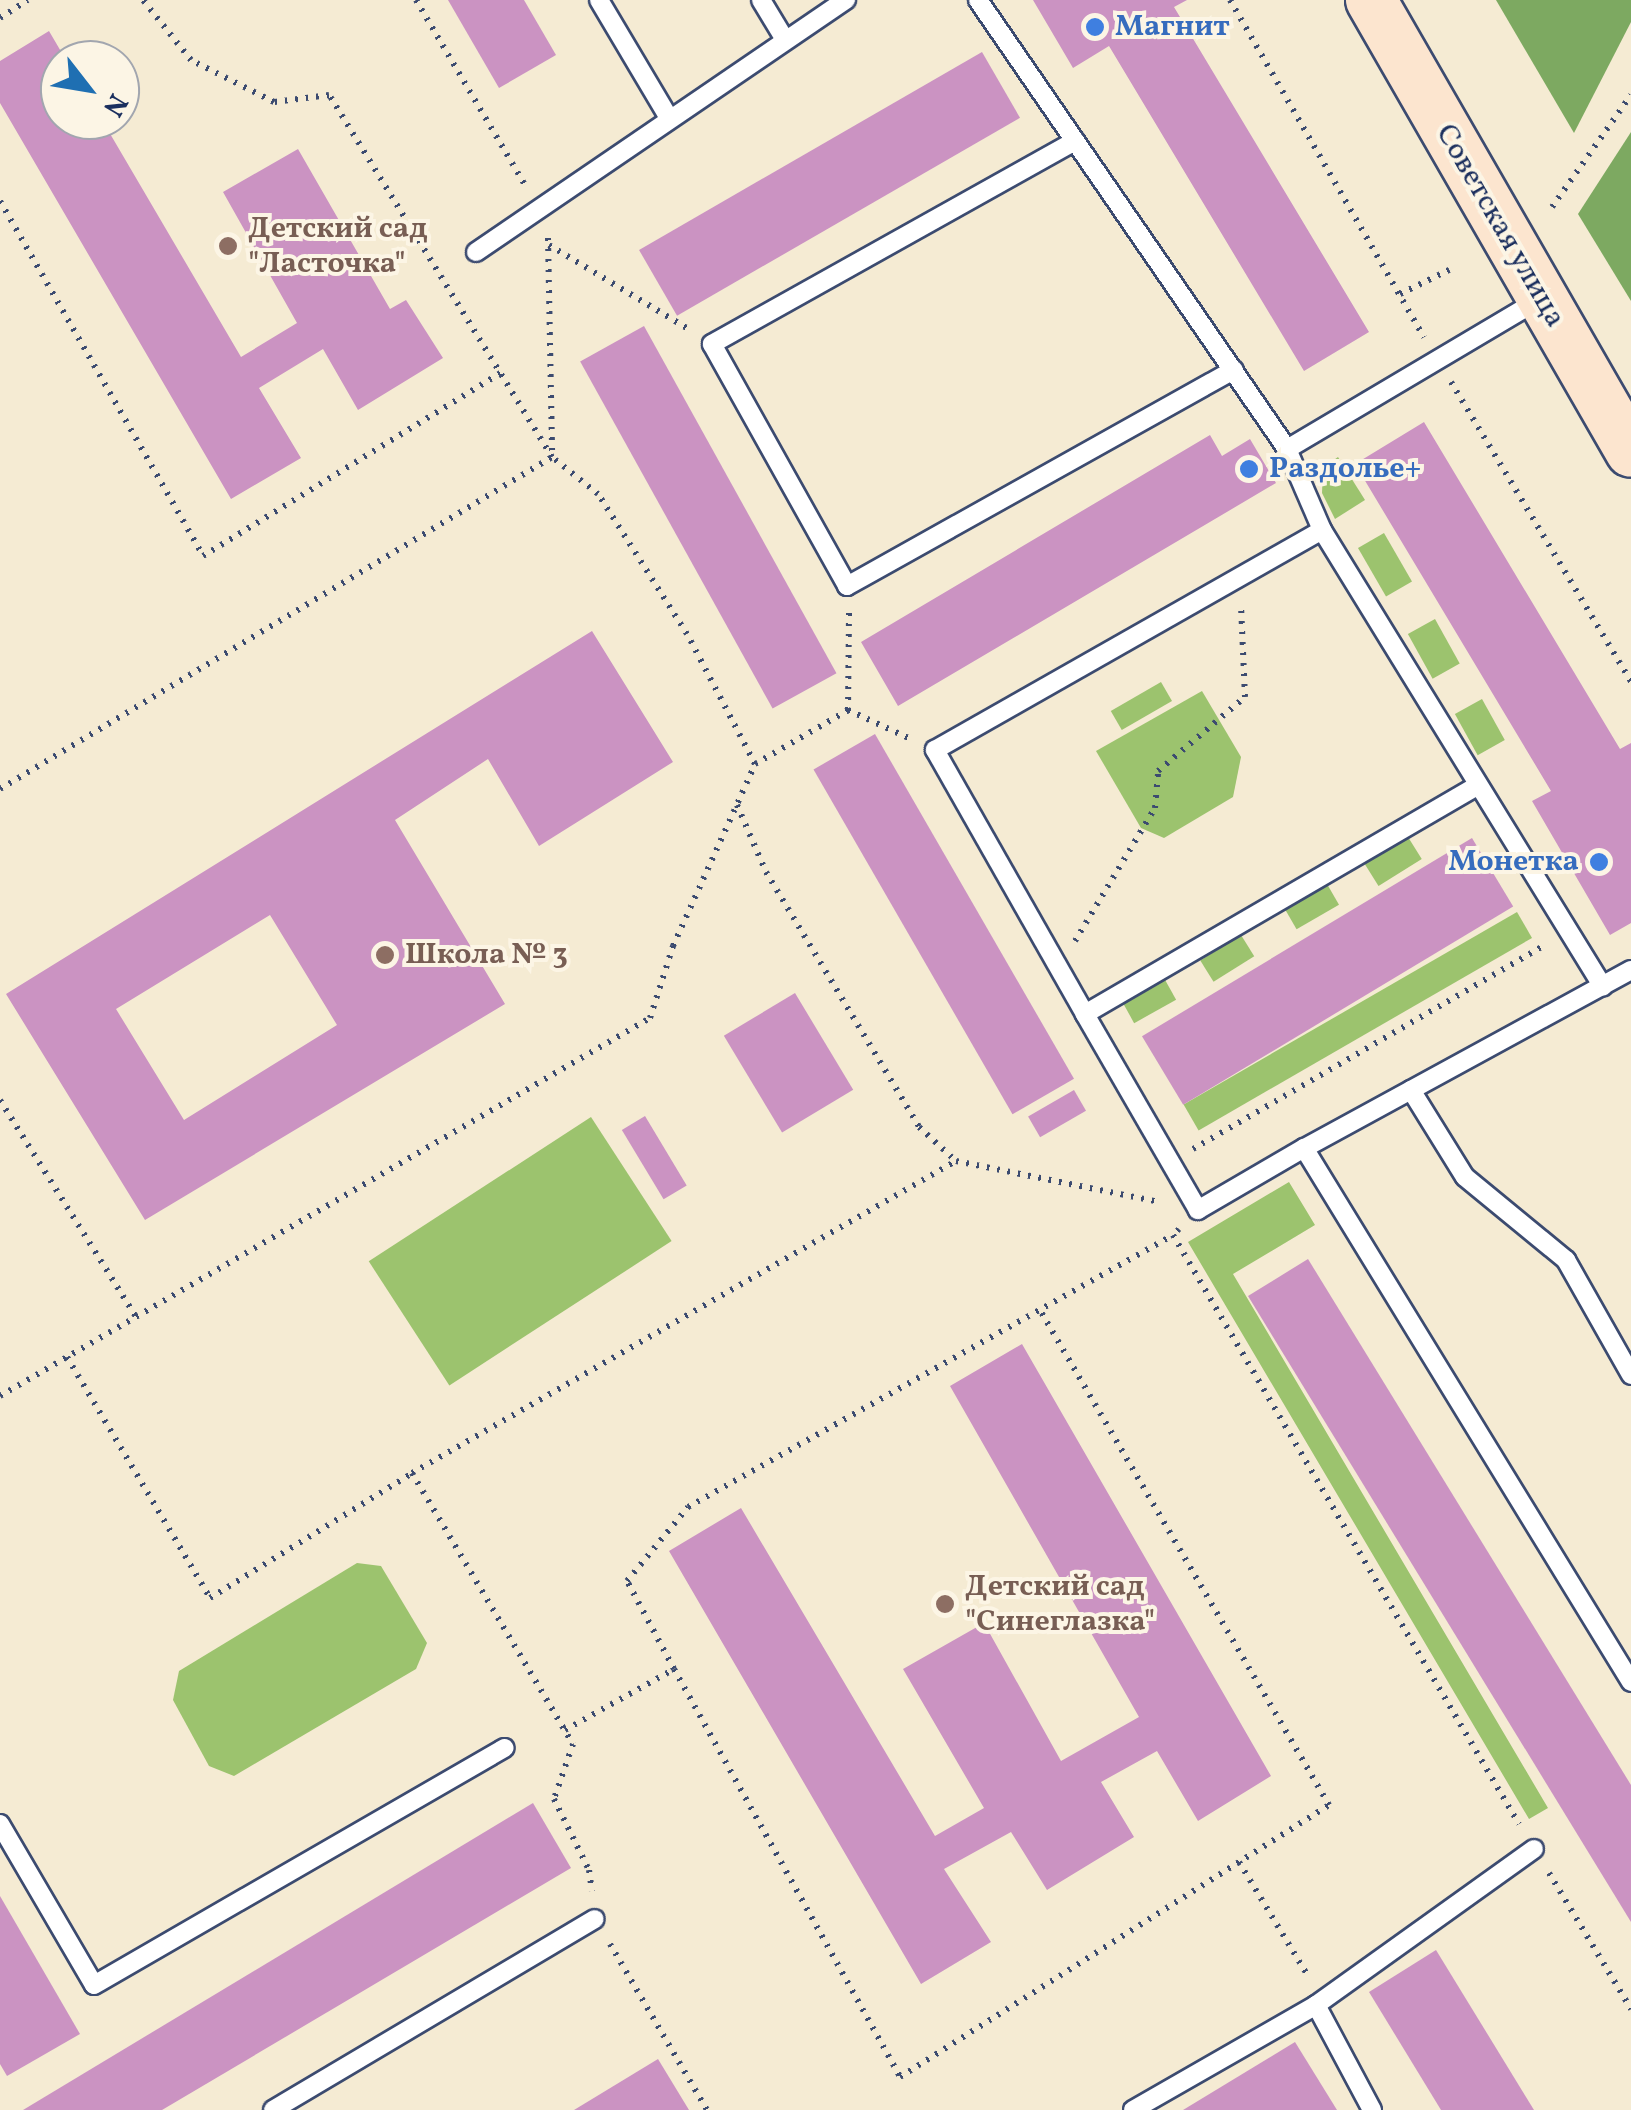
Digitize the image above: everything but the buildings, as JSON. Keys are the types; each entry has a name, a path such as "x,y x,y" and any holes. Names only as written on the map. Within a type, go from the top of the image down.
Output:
{"main road":[{"name":"Советская улица","path":"1371,0 1631,452"}],"lane":[{"path":"599,0 669,118"},
{"path":"761,0 784,38"},
{"path":"476,252 784,38 846,0"},
{"path":"978,0 1288,449 1322,530 1476,786 1604,986"},
{"path":"1074,141 712,344 847,586 1234,370"},
{"path":"1288,449 1540,298"},
{"path":"1322,530 935,750 1198,1210 1631,970"},
{"path":"1085,1014 1476,786"},
{"path":"1411,1090 1465,1177 1566,1260 1631,1375"},
{"path":"1304,1148 1631,1682"},
{"path":"0,1824 94,1985 504,1748"},
{"path":"1134,2110 1316,2005 1534,1849"},
{"path":"273,2110 595,1919"},
{"path":"1316,2005 1372,2110"}],"path":[{"path":"0,18 28,0"},
{"path":"143,0 191,60 274,102 329,96 552,457 598,494 687,634 755,764"},
{"path":"1552,207 1631,95"},
{"path":"0,201 203,556 501,373"},
{"path":"548,244 712,344"},
{"path":"1400,294 1449,270"},
{"path":"0,789 552,457"},
{"path":"1058,968 1155,808 1158,770 1246,697 1240,576"},
{"path":"847,586 848,710"},
{"path":"0,1396 650,1018 674,946 755,764 848,710"},
{"path":"848,710 935,750"},
{"path":"736,804 766,872 920,1127 956,1161 1198,1210"},
{"path":"1171,1162 1568,931"},
{"path":"0,1100 136,1317"},
{"path":"67,1358 210,1598 412,1473 956,1161"},
{"path":"1040,1310 1329,1805 900,2077 627,1581 688,1507 1172,1235 1198,1210"},
{"path":"1172,1235 1631,2009"},
{"path":"412,1473 573,1744 554,1800 589,1870 595,1919 706,2110"},
{"path":"565,1730 674,1669"},
{"path":"1239,1862 1303,1962 1316,2005"}],"green space":[{"path":"1496,0 1631,0 1631,22 1574,133"},
{"path":"1631,132 1631,301 1578,214"},
{"path":"1338,457 1365,500 1335,519 1322,493 1323,468"},
{"path":"1384,533 1412,581 1386,596 1358,548"},
{"path":"1435,619 1460,664 1433,679 1408,634"},
{"path":"1161,682 1172,701 1122,730 1111,711"},
{"path":"1202,691 1241,757 1233,797 1164,838 1141,828 1096,751"},
{"path":"1482,699 1505,740 1478,755 1455,714"},
{"path":"1408,837 1422,859 1379,886 1365,864"},
{"path":"1327,884 1339,905 1297,929 1285,909"},
{"path":"1517,912 1532,938 1199,1130 1184,1104"},
{"path":"1241,935 1254,956 1214,982 1200,960"},
{"path":"1164,978 1176,1000 1134,1023 1122,1001"},
{"path":"591,1117 672,1241 449,1385 369,1261"},
{"path":"1289,1182 1315,1225 1233,1274 1548,1808 1529,1819 1188,1242"},
{"path":"357,1563 381,1566 427,1643 416,1669 234,1776 209,1766 173,1700 179,1671"}],"place":[{"name":"Магнит","path":"1095,27"},
{"name":"Детский сад \"Ласточка\"","path":"228,246"},
{"name":"Раздолье+","path":"1249,469"},
{"name":"Монетка","path":"1599,862"},
{"name":"Школа № 3","path":"385,955"},
{"name":"Детский сад \"Синеглазка\"","path":"945,1604"}]}
